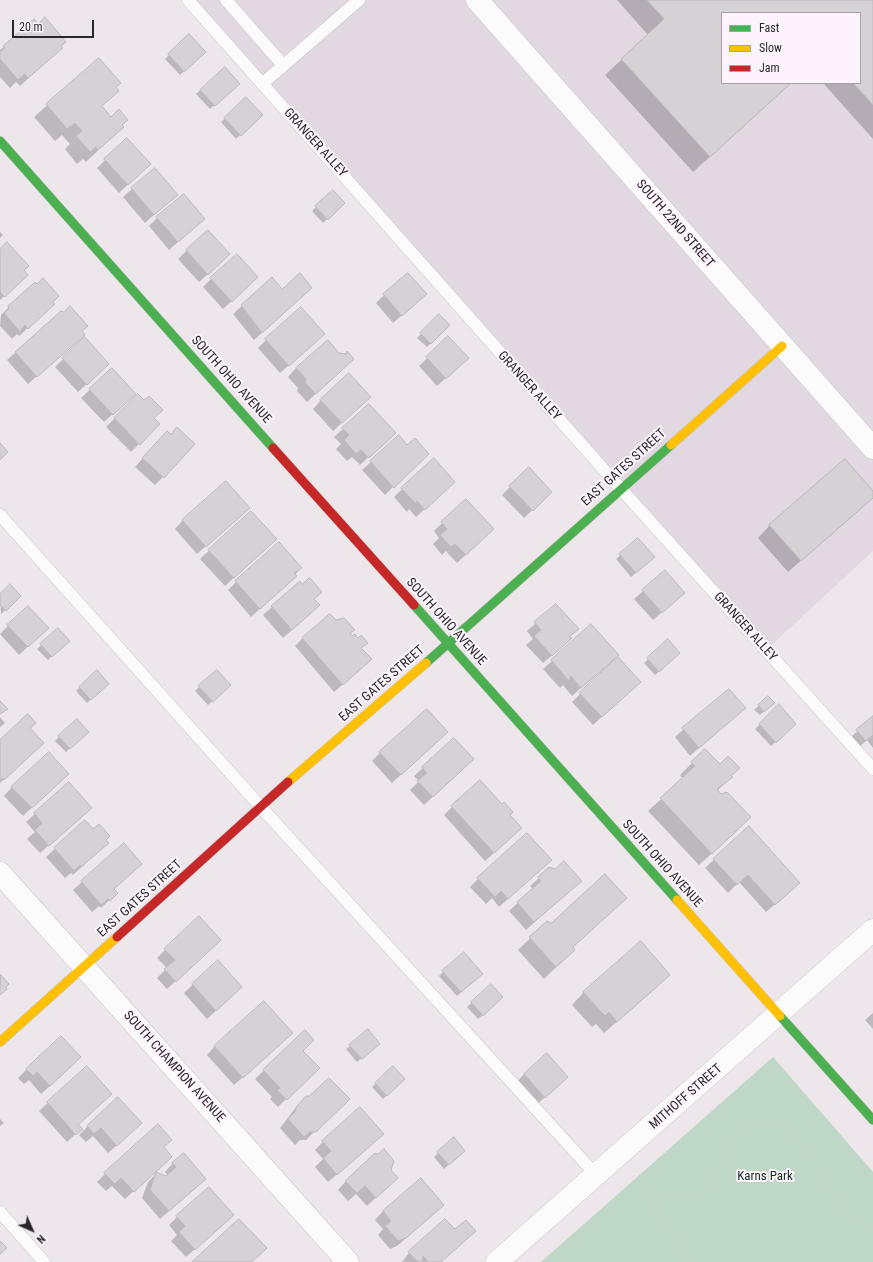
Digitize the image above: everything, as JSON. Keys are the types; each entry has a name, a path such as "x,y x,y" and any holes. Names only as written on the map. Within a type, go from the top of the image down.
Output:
{"street":[{"name":"SOUTH 22ND STREET","path":"477,0 873,448"},
{"name":"SOUTH OHIO AVENUE","path":"0,141 873,1120"},
{"name":"EAST GATES STREET","path":"0,1042 260,806 448,644 782,346"},
{"name":"SOUTH CHAMPION AVENUE","path":"0,873 348,1262"},
{"name":"MITHOFF STREET","path":"497,1262 597,1176 873,930"}],"lane":[{"name":"GRANGER ALLEY","path":"188,0 621,489 873,769"},
{"path":"226,0 283,65"},
{"path":"262,84 359,0"},
{"path":"0,515 260,806 597,1176"},
{"path":"0,1212 44,1262"}],"path":[{"path":"650,1200 670,1198 682,1199 702,1195 710,1188 728,1144 735,1134 744,1127 768,1126 780,1128 801,1143 817,1163 840,1204 848,1214 873,1235"},
{"path":"618,1157 672,1232 685,1262"}],"shaded area":[{"path":"186,0 873,0 873,551 763,653"}],"green space":[{"name":"Karns Park","path":"773,1057 873,1172 873,1262 541,1262"}],"building":[{"path":"647,0 873,0 873,105 854,84 861,84 861,12 721,12 721,84 790,84 710,157 621,59 664,19"},
{"path":"45,17 66,42 61,46 63,48 28,78 25,74 18,80 0,59 0,52 5,48 3,46 34,19 38,24"},
{"path":"189,34 206,52 184,72 168,54"},
{"path":"99,58 121,83 116,87 119,91 102,106 111,117 119,109 128,120 122,125 124,127 98,150 96,147 90,152 76,136 82,131 75,123 67,129 46,104"},
{"path":"225,67 240,84 215,106 200,90"},
{"path":"246,97 263,115 241,136 224,118"},
{"path":"127,138 151,164 128,185 104,159"},
{"path":"155,168 178,195 154,215 131,188"},
{"path":"333,190 345,203 328,220 315,206"},
{"path":"184,194 205,219 178,242 156,217"},
{"path":"208,230 230,254 208,275 186,250"},
{"path":"7,242 29,266 24,270 28,275 5,297 0,292 0,249"},
{"path":"237,254 258,277 232,302 210,278"},
{"path":"300,273 312,288 262,333 241,305 272,277 282,289"},
{"path":"408,273 427,294 402,316 383,294"},
{"path":"43,278 59,296 53,302 55,304 28,329 25,325 20,332 4,313 9,309 8,306 35,282 37,284"},
{"path":"70,306 88,326 82,331 85,335 37,377 15,352 61,311 64,312"},
{"path":"301,307 325,334 289,366 265,339"},
{"path":"439,314 450,325 431,344 420,333"},
{"path":"448,336 469,358 446,379 426,357"},
{"path":"85,337 109,364 87,385 62,358"},
{"path":"328,340 339,353 346,354 347,351 354,359 316,394 305,383 306,379 296,368"},
{"path":"112,368 136,394 113,415 89,389"},
{"path":"349,373 371,397 342,423 320,400"},
{"path":"138,394 144,400 149,396 163,410 154,418 160,424 140,445 114,418"},
{"path":"369,404 396,433 369,458 361,450 356,454 344,440 349,435 342,428"},
{"path":"177,427 195,444 164,478 142,458 167,431 171,434"},
{"path":"399,435 407,445 415,438 429,454 394,488 370,461"},
{"path":"0,443 8,452 0,460"},
{"path":"434,458 455,482 425,510 417,501 416,504 401,488"},
{"path":"845,459 873,491 873,498 801,561 769,525"},
{"path":"529,467 552,492 533,511 509,486"},
{"path":"226,481 250,508 206,547 182,520"},
{"path":"466,499 494,529 466,555 455,544 451,547 440,535 447,529 441,522"},
{"path":"251,511 277,539 234,578 208,550"},
{"path":"638,538 655,557 636,573 619,554"},
{"path":"279,542 302,568 294,573 297,576 260,609 235,581"},
{"path":"665,570 685,593 662,613 642,590"},
{"path":"310,578 322,592 314,599 320,605 292,630 271,606 300,581 302,584"},
{"path":"10,584 21,596 6,611 0,605 0,594"},
{"path":"556,604 579,629 569,637 572,638 552,656 534,636 541,630 534,622"},
{"path":"28,606 49,628 28,647 7,625"},
{"path":"330,614 336,620 344,618 355,630 350,633 352,636 355,634 358,638 361,635 368,643 361,648 372,659 343,685 302,638"},
{"path":"591,624 619,655 581,688 571,676 569,681 551,660"},
{"path":"58,628 70,641 52,657 40,644"},
{"path":"668,639 680,653 659,672 647,658"},
{"path":"618,657 641,682 602,717 579,693"},
{"path":"97,670 109,684 91,700 79,687"},
{"path":"217,670 231,685 213,702 198,686"},
{"path":"729,689 746,708 699,748 682,728"},
{"path":"768,696 775,703 764,712 758,705"},
{"path":"0,701 8,709 0,714"},
{"path":"779,704 796,724 776,743 759,724"},
{"path":"427,709 448,732 401,775 379,752"},
{"path":"28,714 36,723 30,728 44,743 4,780 3,778 0,780 0,740"},
{"path":"873,716 873,735 866,741 856,730"},
{"path":"77,719 89,732 70,749 58,736"},
{"path":"454,738 474,759 433,797 417,781 427,773 422,767"},
{"path":"705,749 720,764 728,756 740,768 731,776 733,777 717,789 721,794 727,792 751,817 712,854 660,798 695,766 691,762"},
{"path":"49,752 69,774 32,808 11,787"},
{"path":"480,780 502,804 504,802 513,812 510,815 522,828 494,853 451,806"},
{"path":"69,782 92,808 49,846 35,830 42,823 34,813"},
{"path":"85,820 93,829 99,824 110,836 106,840 109,843 81,867 80,865 74,871 54,848"},
{"path":"749,826 800,883 775,905 748,875 737,885 713,859"},
{"path":"527,833 552,860 508,899 501,891 495,897 477,878"},
{"path":"124,843 142,864 114,889 118,893 110,901 108,899 101,905 81,881"},
{"path":"564,861 582,881 534,922 517,902 541,881 538,877 549,867 555,869"},
{"path":"605,874 627,898 573,947 575,950 556,967 529,937 547,921 551,923"},
{"path":"199,916 221,940 176,982 164,969 175,960 164,949"},
{"path":"641,941 670,975 617,1022 609,1012 605,1016 583,992"},
{"path":"464,952 483,974 461,992 442,971"},
{"path":"218,960 242,987 216,1011 192,984"},
{"path":"1,975 9,984 6,987 7,989 0,995"},
{"path":"491,984 503,997 483,1016 471,1002"},
{"path":"264,1001 293,1033 243,1078 214,1046"},
{"path":"368,1029 380,1044 362,1059 349,1045"},
{"path":"305,1030 314,1040 303,1051 320,1068 287,1100 277,1090 280,1088 263,1070"},
{"path":"61,1036 81,1057 50,1086 37,1072 33,1076 26,1069"},
{"path":"547,1053 568,1077 545,1098 524,1074"},
{"path":"87,1066 112,1094 78,1125 83,1129 76,1135 47,1102"},
{"path":"393,1066 405,1079 387,1096 375,1083"},
{"path":"329,1078 350,1099 316,1132 309,1132 304,1137 288,1119 306,1096 309,1096"},
{"path":"118,1097 142,1123 117,1146 101,1128 94,1134 87,1126"},
{"path":"360,1107 384,1134 337,1175 323,1158 331,1151 322,1141"},
{"path":"158,1124 172,1140 164,1147 172,1157 134,1192 121,1178 115,1184 104,1173"},
{"path":"454,1137 465,1151 449,1165 437,1152"},
{"path":"384,1149 394,1161 391,1170 398,1178 376,1198 365,1186 357,1193 345,1181 375,1153 378,1154"},
{"path":"184,1153 206,1179 169,1211 150,1190 156,1172 166,1176 176,1167 172,1163"},
{"path":"421,1178 444,1205 406,1238 398,1241 385,1226 391,1221 383,1211"},
{"path":"209,1187 234,1215 195,1250 179,1232 185,1226 176,1216"},
{"path":"239,1219 267,1248 252,1262 192,1262"},
{"path":"445,1219 455,1229 466,1220 476,1231 441,1262 428,1262 423,1256 422,1262 418,1262 408,1252"},
{"path":"0,1241 7,1248 0,1254"}],"traffic: fast":[{"path":"0,141 273,448"},
{"path":"426,663 671,445"},
{"path":"414,605 677,900"},
{"path":"780,1016 873,1120"}],"traffic: slow":[{"path":"671,445 782,346"},
{"path":"288,782 426,663"},
{"path":"677,900 780,1016"},
{"path":"0,1042 117,937"}],"traffic: jam":[{"path":"273,448 414,605"},
{"path":"117,937 288,782"}]}
